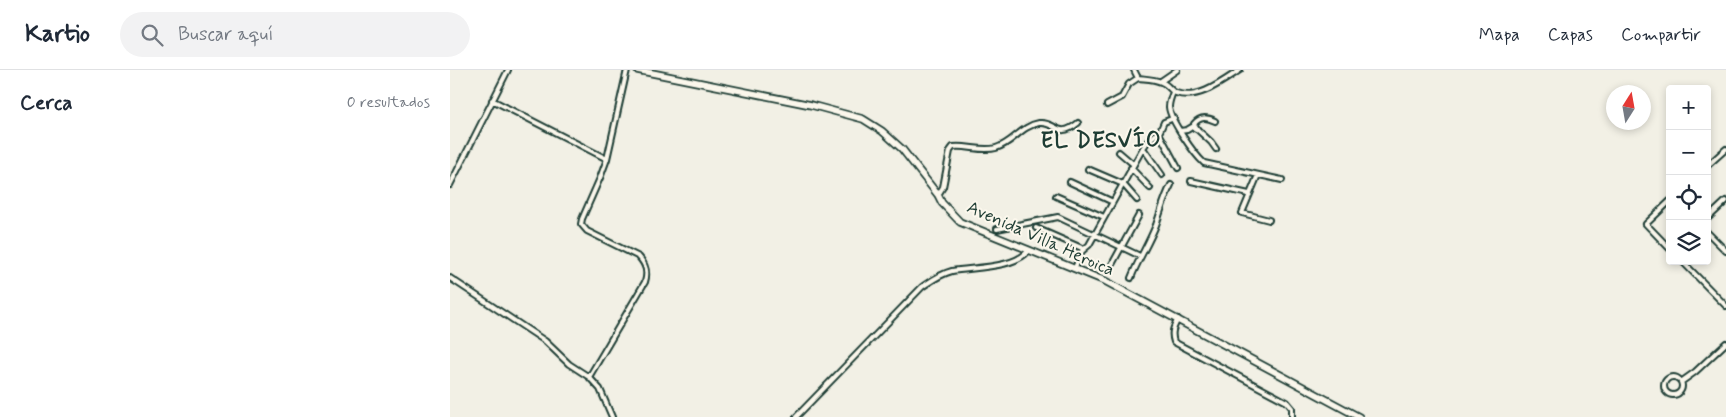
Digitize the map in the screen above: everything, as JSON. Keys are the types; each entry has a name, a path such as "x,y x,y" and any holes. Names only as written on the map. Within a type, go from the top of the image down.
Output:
{"main road":[{"name":"Avenida Villa Heroica","path":"637,70 825,108 863,119 882,131 902,149 938,195 942,203 960,222 1105,282 1359,417"}],"street":[{"path":"450,185 508,70"},
{"path":"589,377 648,274 644,263 639,258 587,231 581,224 606,159 627,70"},
{"path":"1134,70 1138,78"},
{"path":"1160,81 1177,70"},
{"path":"1106,105 1122,97 1129,84 1138,78 1160,81 1173,92 1182,95 1201,92 1240,70"},
{"path":"1173,92 1169,105 1170,113 1195,154 1204,163 1282,180"},
{"path":"492,100 606,159"},
{"path":"1075,268 1084,249 1089,246 1143,148 1158,133 1164,122 1174,118"},
{"path":"1198,130 1194,124 1200,118 1216,121"},
{"path":"938,195 943,187 950,151 954,147 996,148 1014,138 1029,126 1044,123 1066,130 1078,123"},
{"path":"1180,131 1187,130 1192,126 1212,142 1216,149"},
{"path":"1158,133 1178,168"},
{"path":"1143,148 1162,175"},
{"path":"1711,162 1726,149"},
{"path":"1119,152 1150,188"},
{"path":"1088,170 1123,184 1137,200"},
{"path":"1258,175 1248,194 1242,213 1269,220"},
{"path":"1070,182 1113,202"},
{"path":"1191,182 1248,194"},
{"path":"1130,278 1155,227 1162,204 1172,185"},
{"path":"1056,196 1104,217"},
{"path":"1711,215 1726,201"},
{"path":"1666,205 1646,224 1666,244"},
{"path":"1110,268 1139,215"},
{"path":"997,229 1058,218 1140,256"},
{"path":"1036,228 1084,249"},
{"path":"1711,236 1726,251"},
{"path":"796,417 922,288 936,277 952,271 988,268 1026,254 1029,250"},
{"path":"1686,265 1726,306"},
{"path":"450,278 545,341 569,364 589,377 600,389 612,417"},
{"path":"1178,320 1172,330 1174,342 1288,402 1292,408 1292,417"},
{"path":"1681,382 1726,343"},
{"path":"1671,377 1677,378 1681,382 1682,387 1677,395 1672,395 1664,390 1665,381 1671,377"}],"district":[{"name":"EL DESVÍO","path":"1101,139"}]}
